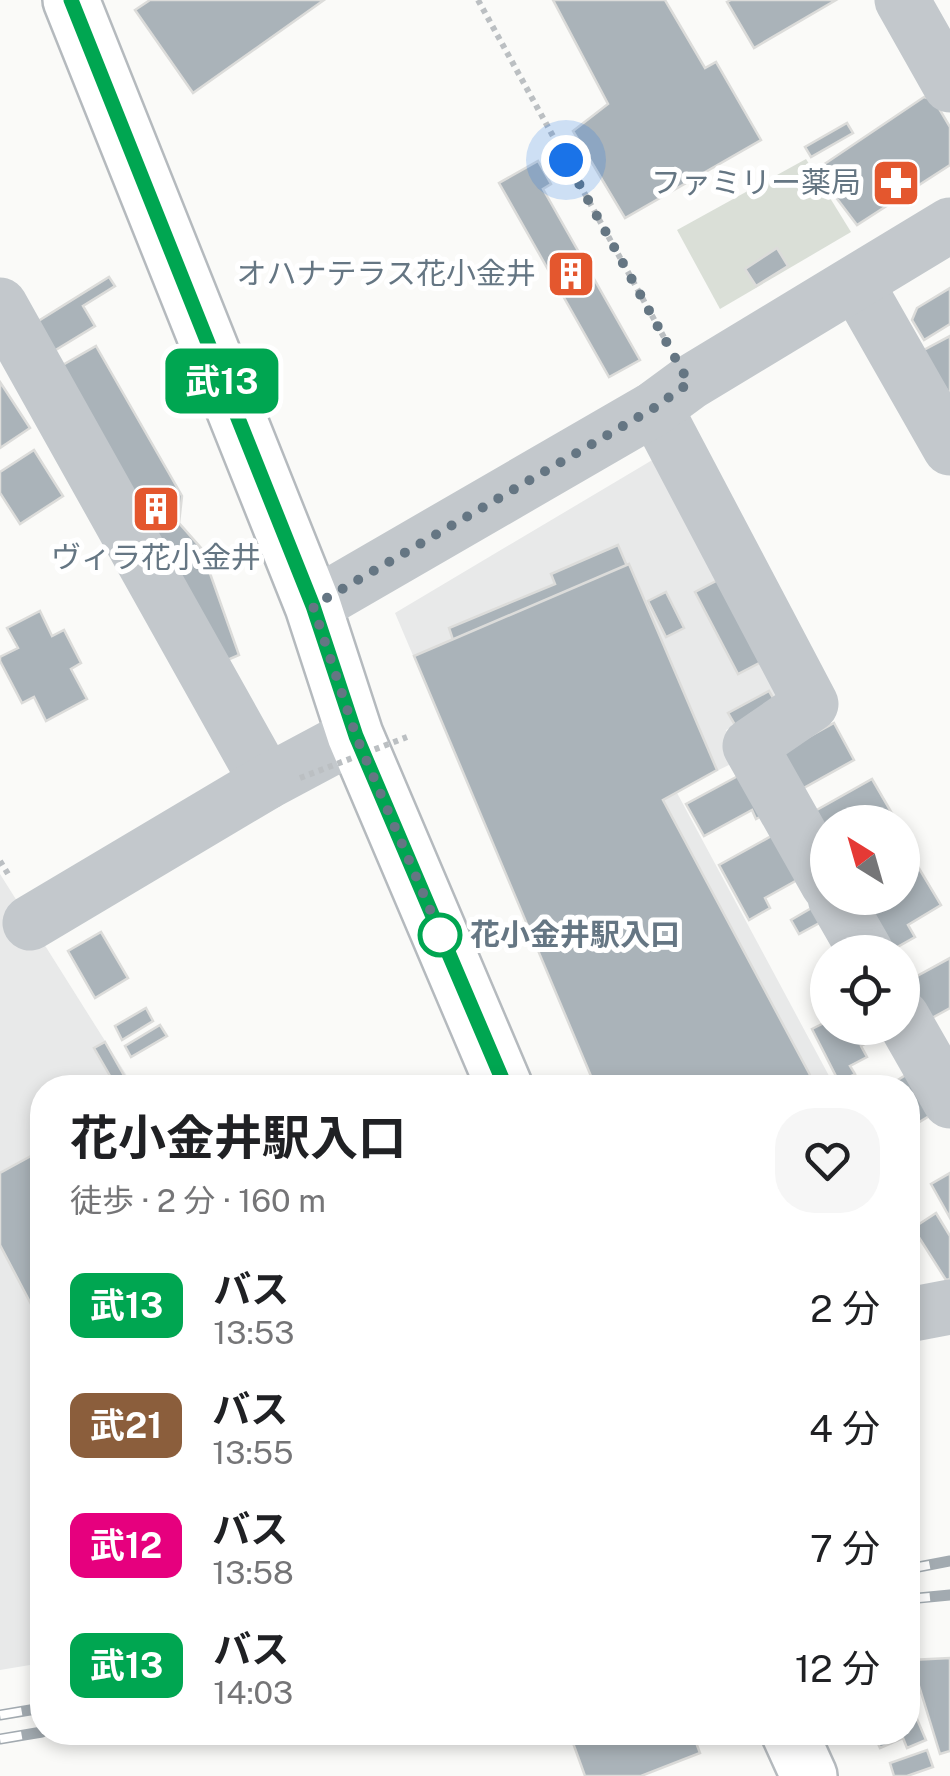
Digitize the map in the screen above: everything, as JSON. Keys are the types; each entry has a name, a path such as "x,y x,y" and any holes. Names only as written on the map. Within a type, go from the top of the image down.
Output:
{"main road":[{"path":"71,0 313,606 381,736 501,1075"},
{"path":"795,1745 809,1776"}],"street":[{"path":"902,0 950,85"},
{"path":"313,606 672,396 950,225"},
{"path":"856,283 950,448"},
{"path":"2,315 284,780"},
{"path":"672,396 811,704 750,746 810,852"},
{"path":"30,922 284,780 381,736"},
{"path":"918,1045 950,1102"},
{"path":"920,1313 950,1307"}],"path":[{"path":"478,0 672,396"},
{"path":"284,780 381,736"}],"shaded area":[{"path":"806,159 851,232 720,309 677,230"},
{"path":"654,459 791,697 726,730 741,759 676,791 829,1075 591,1075 395,613"},
{"path":"0,874 126,1075 30,1075 30,1665 0,1670"}],"building":[{"path":"150,0 324,0 193,93 135,10"},
{"path":"553,0 665,0 705,68 716,62 761,140 625,218 573,131 608,104"},
{"path":"836,0 754,48 727,2"},
{"path":"924,97 934,100 950,127 950,165 857,225 822,179 820,167"},
{"path":"847,123 853,133 811,157 805,147"},
{"name":"オハナテラス花小金井","path":"538,161 551,184 543,189 640,360 609,377 499,183"},
{"path":"777,248 788,266 756,286 745,269"},
{"path":"109,277 115,286 83,306 95,326 49,354 32,325"},
{"path":"950,288 950,324 924,340 912,320 917,308"},
{"path":"950,336 950,395 922,351"},
{"name":"ヴィラ花小金井","path":"96,346 182,496 179,523 201,548 239,655 216,665 54,370"},
{"path":"0,382 30,428 0,448"},
{"path":"34,450 63,496 20,524 0,493 0,472"},
{"path":"618,545 627,566 453,640 449,628 555,584 551,574"},
{"path":"629,564 717,770 663,800 810,1075 591,1075 414,656"},
{"path":"720,579 763,661 738,674 695,592"},
{"path":"666,592 684,628 666,637 648,601"},
{"path":"40,611 52,636 64,630 81,663 71,669 87,699 46,721 34,697 22,703 0,661 0,657 18,648 7,628"},
{"path":"769,691 775,701 735,725 728,713"},
{"path":"834,723 854,760 800,790 780,753"},
{"path":"738,776 767,813 756,819 752,810 704,836 686,804"},
{"path":"872,779 887,805 826,805"},
{"path":"775,834 799,879 765,898 770,908 749,920 719,865"},
{"path":"920,870 941,905 908,925 914,935 883,935 871,915 920,915"},
{"path":"810,909 810,915 820,915 823,921 799,934 791,920"},
{"path":"101,932 128,978 95,998 68,951"},
{"path":"950,958 950,1008 930,1019 920,1002 920,974"},
{"path":"146,1008 153,1021 122,1040 115,1026"},
{"path":"160,1025 167,1036 131,1057 125,1046"},
{"path":"105,1042 124,1075 110,1075 94,1048"},
{"path":"820,1045 863,1045 867,1057 850,1066 855,1074 835,1075"},
{"path":"920,1091 934,1113 920,1122"},
{"path":"30,1157 30,1302 0,1245 0,1173"},
{"path":"950,1173 950,1218 931,1184"},
{"path":"936,1213 950,1236 950,1279 946,1280 920,1239 920,1223"},
{"path":"950,1658 950,1751 940,1754 920,1689 920,1660"},
{"path":"574,1745 697,1745 700,1753 641,1776 585,1776"},
{"path":"927,1750 933,1767 894,1776 890,1763"}],"railway":[{"path":"920,1567 950,1561"},
{"path":"920,1598 950,1595"},
{"path":"0,1715 30,1710"},
{"path":"0,1739 30,1734"}],"bus line":[{"name":"武13","path":"71,0 313,606 356,736 500,1075"}],"place":[{"name":"ファミリー薬局","path":"896,183"},
{"name":"オハナテラス花小金井","path":"571,274"},
{"name":"ヴィラ花小金井","path":"156,509"},
{"name":"花小金井駅入口","path":"440,935"}],"route":[{"path":"440,935 446,947 356,736 313,606 654,408 689,383 566,160"}]}
